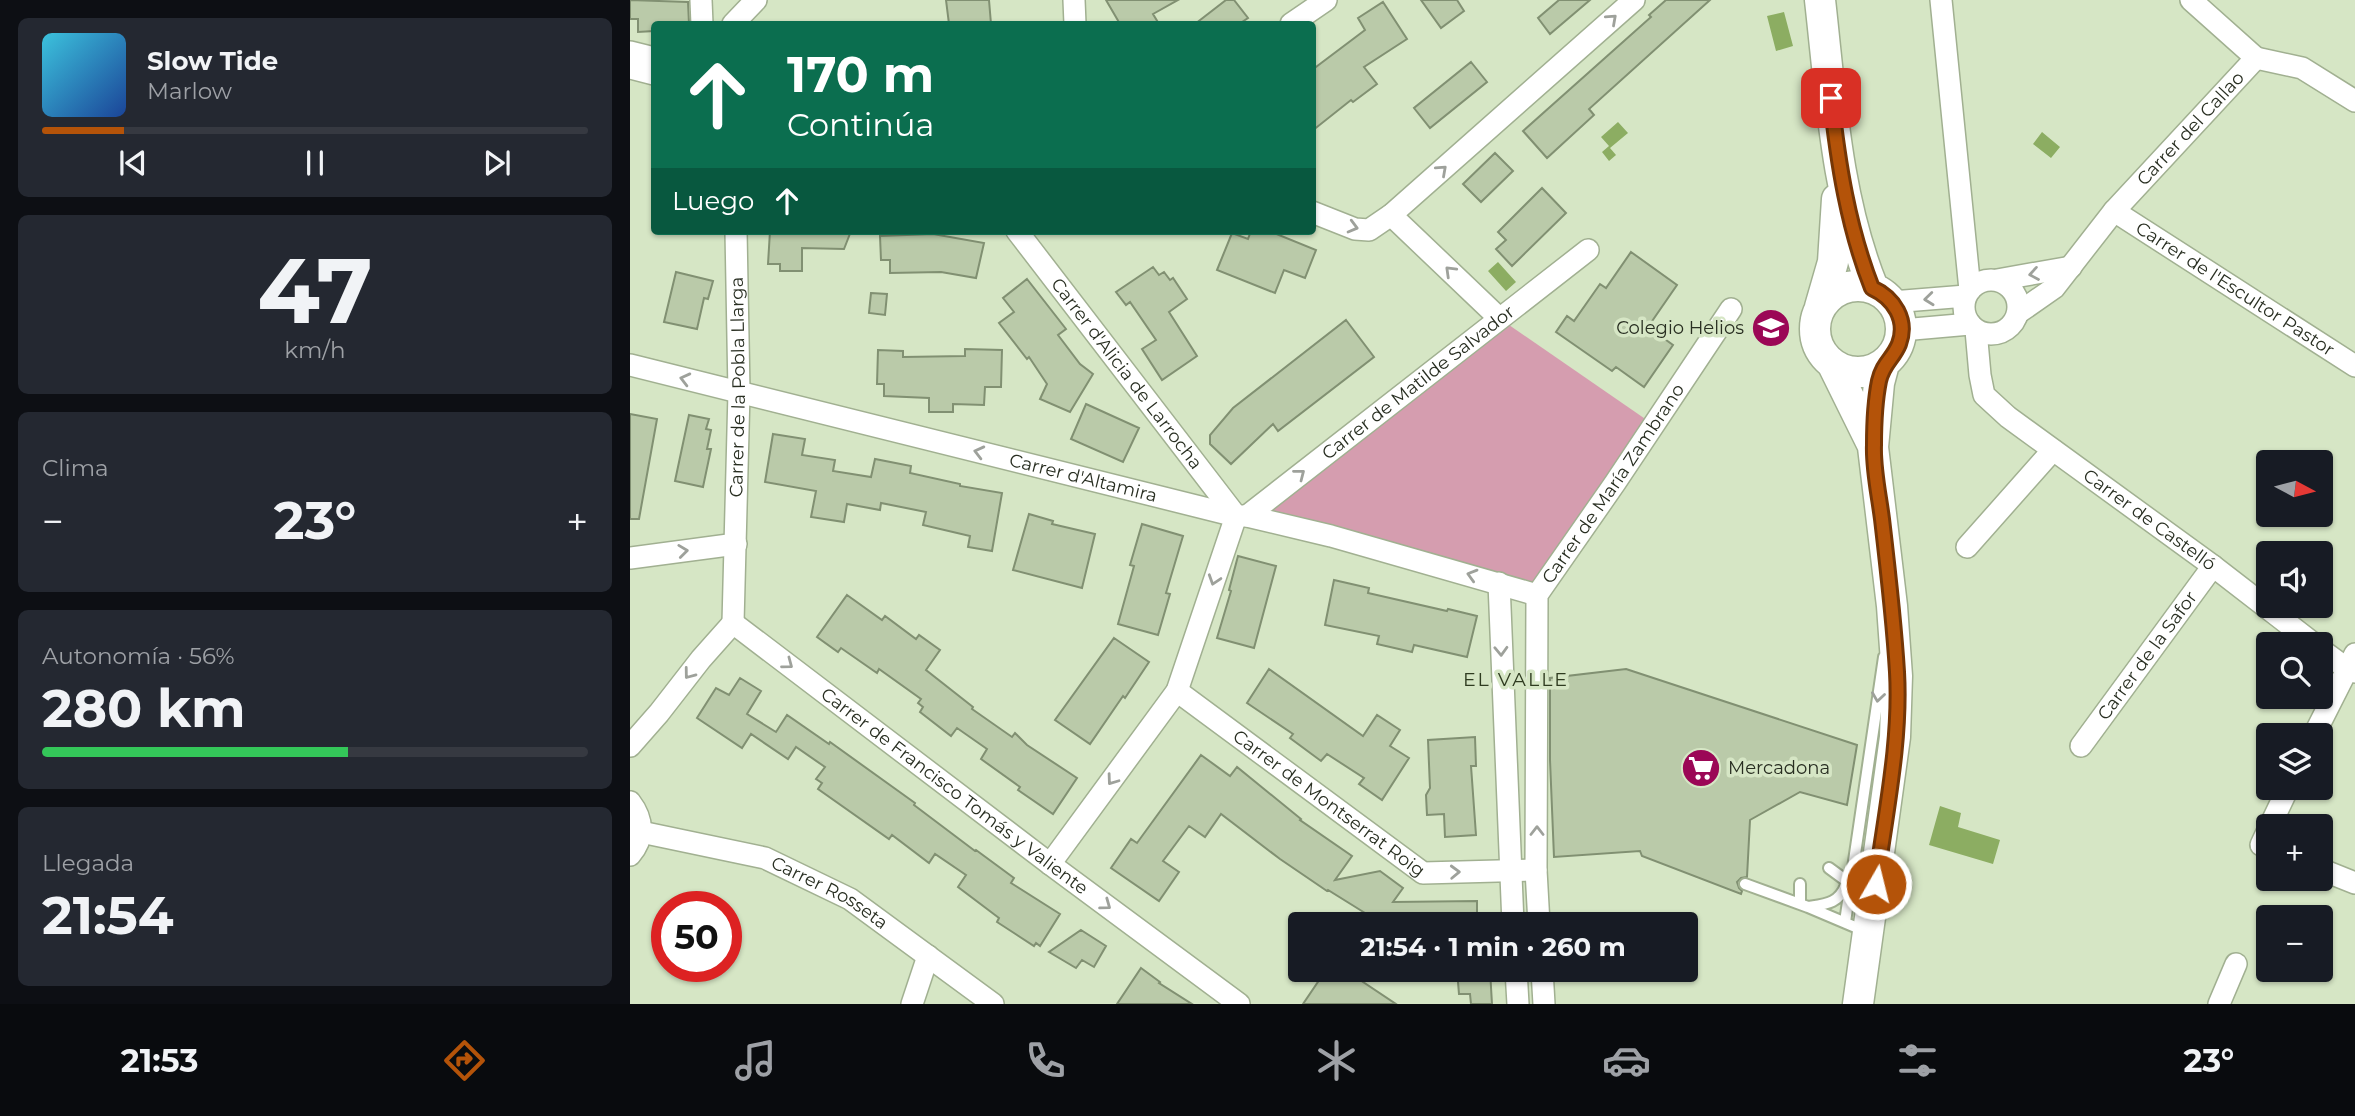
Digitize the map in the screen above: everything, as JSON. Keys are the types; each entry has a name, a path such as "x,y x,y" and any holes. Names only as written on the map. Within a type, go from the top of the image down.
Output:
{"main road":[{"path":"1820,0 1839,171 1860,256 1882,295 1898,310 1902,330 1894,355 1872,371 1859,373 1845,371 1823,356 1814,332 1815,319 1833,262 1839,171"},
{"path":"1820,307 1830,296 1843,288 1858,285 1882,295"},
{"path":"1858,1004 1857,928 1895,737 1897,676 1892,606 1873,447 1879,383 1884,364"},
{"path":"1833,365 1873,447"}],"street":[{"path":"701,0 702,21"},
{"path":"736,21 757,0"},
{"path":"747,21 757,0"},
{"path":"1074,0 1075,21"},
{"path":"1295,21 1326,0"},
{"path":"1316,214 1355,229 1369,230 1391,215 1634,0"},
{"path":"1941,0 1967,243 1968,293 1964,311 1973,327 1982,385"},
{"name":"Carrer del Callao","path":"1982,385 1993,350 2014,320 2054,288 2114,211 2256,58 2191,0"},
{"path":"630,52 651,57"},
{"path":"2256,58 2302,68 2355,102"},
{"path":"630,68 651,73"},
{"name":"Carrer de l'Escultor Pastor","path":"2114,211 2355,366"},
{"path":"1391,215 1499,318"},
{"name":"Carrer de la Pobla Llarga","path":"736,235 740,392 736,544"},
{"name":"Carrer d'Alicia de Larrocha","path":"1020,235 1241,516"},
{"path":"1902,330 1973,327 1993,334 2014,320 2019,304 2012,289 1993,280 1967,243"},
{"name":"Carrer de Matilde Salvador","path":"1241,516 1588,250"},
{"path":"1882,295 1968,293 1982,281 2071,267"},
{"name":"Carrer de María Zambrano","path":"1538,912 1536,870 1537,595 1731,309"},
{"name":"Carrer d'Altamira","path":"630,365 1331,536 1537,595"},
{"name":"Carrer de Castelló","path":"1982,385 2008,417 2213,566 2298,632"},
{"path":"1967,547 2053,450"},
{"path":"1050,864 1177,691 1241,516"},
{"path":"630,558 736,544 733,623 630,746"},
{"name":"Carrer de la Safor","path":"2081,746 2213,566"},
{"path":"1499,583 1512,912"},
{"name":"Carrer de Francisco Tomás y Valiente","path":"733,623 1050,864 1240,1004"},
{"path":"2321,723 2352,665 2333,656"},
{"name":"Carrer de Montserrat Roig","path":"1177,691 1423,873 1536,870"},
{"path":"630,802 637,810 641,832 639,842 630,855"},
{"name":"Carrer Rosseta","path":"641,832 765,858 850,899 993,1004"},
{"path":"2333,874 2355,883"},
{"path":"912,1004 928,956"},
{"path":"2219,1004 2235,964"},
{"path":"1517,982 1518,1004"},
{"path":"1543,982 1544,1004"}],"lane":[{"path":"1745,884 1857,928 1853,870 1892,606"},
{"path":"1829,868 1848,882"},
{"path":"1804,905 1833,903 1842,895 1853,870"},
{"path":"1800,884 1804,905"}],"shaded area":[{"path":"1784,12 1793,46 1776,51 1767,16"},
{"path":"1618,122 1628,133 1610,148 1616,155 1609,161 1602,152 1609,146 1601,137"},
{"path":"2042,132 2060,147 2051,158 2033,144"},
{"path":"1498,262 1516,282 1506,291 1488,271"},
{"path":"1499,318 1654,425 1537,595 1247,516"},
{"path":"1940,806 1961,813 1958,827 2000,840 1993,864 1929,845"}],"building":[{"path":"630,0 688,2 689,21 651,21 651,31 638,32 638,19 630,19"},
{"path":"946,0 989,0 991,21 949,21"},
{"path":"1106,0 1178,0 1153,14 1157,21 1118,21"},
{"path":"1226,0 1234,0 1248,18 1244,21 1199,21"},
{"path":"1421,0 1457,0 1464,11 1441,28"},
{"path":"1559,0 1590,0 1550,34 1538,18"},
{"path":"1666,0 1710,0 1589,109 1594,115 1547,158 1523,131 1651,17 1649,15"},
{"path":"1383,2 1407,39 1364,67 1377,84 1353,102 1351,100 1316,128 1316,67 1365,30 1358,18"},
{"path":"1471,62 1487,82 1430,128 1414,108"},
{"path":"1495,153 1513,171 1481,202 1463,184"},
{"path":"1542,188 1566,213 1512,266 1496,249 1506,240 1498,232"},
{"path":"770,235 849,235 844,249 802,248 802,271 780,271 780,264 768,264"},
{"path":"939,235 984,243 976,278 941,272 890,273 890,260 881,260 880,236"},
{"path":"1231,235 1248,239 1250,235 1279,235 1316,250 1305,278 1284,270 1275,293 1217,270"},
{"path":"1631,252 1677,285 1648,327 1673,345 1644,387 1616,367 1612,371 1556,332 1567,316 1574,321 1600,284 1606,288"},
{"path":"1153,267 1159,275 1164,272 1170,280 1173,278 1187,299 1169,312 1197,356 1162,380 1142,349 1156,340 1130,302 1126,305 1116,292"},
{"path":"676,272 713,281 708,299 704,298 697,329 664,322"},
{"path":"1027,279 1066,329 1058,335 1080,364 1093,374 1070,412 1040,399 1047,384 1029,357 1027,359 999,323 1014,312 1003,298"},
{"path":"871,293 887,294 885,315 869,313"},
{"path":"1346,320 1374,357 1278,431 1273,424 1231,464 1210,444 1210,435 1233,408"},
{"path":"965,349 1002,350 1001,387 985,387 984,405 953,404 953,412 929,412 929,398 884,396 884,384 877,384 878,350 903,351 903,357 965,356"},
{"path":"1086,404 1139,428 1123,462 1071,439"},
{"path":"630,414 657,419 639,519 630,519"},
{"path":"689,415 709,419 706,429 711,430 707,449 711,449 703,487 675,481"},
{"path":"773,434 805,439 802,455 835,460 833,471 871,477 875,459 911,466 910,473 1002,493 992,551 968,547 970,536 923,525 926,512 881,503 880,510 847,504 844,522 811,517 816,491 765,482"},
{"path":"1029,514 1053,521 1052,524 1095,534 1082,588 1013,570"},
{"path":"1142,524 1183,536 1166,593 1170,594 1158,635 1118,624 1134,566 1130,565"},
{"path":"1238,556 1276,566 1254,648 1217,638"},
{"path":"1334,580 1369,588 1368,593 1477,616 1467,657 1414,645 1412,652 1377,644 1379,636 1325,625"},
{"path":"847,595 882,620 885,616 916,639 919,635 940,650 926,670 973,707 972,709 1012,737 1015,733 1027,745 1077,778 1053,814 1018,790 1020,787 981,759 987,749 957,728 951,736 920,712 923,707 918,703 921,699 879,669 877,673 841,648 838,652 817,637"},
{"path":"1114,638 1149,662 1090,744 1055,720"},
{"path":"1269,669 1363,736 1377,715 1400,730 1390,746 1409,758 1382,800 1359,784 1364,778 1327,754 1321,761 1290,738 1293,734 1247,703"},
{"name":"Mercadona","path":"1626,669 1857,745 1847,805 1800,792 1750,820 1747,877 1737,882 1741,894 1642,856 1640,851 1554,857 1550,678"},
{"path":"740,678 761,691 747,714 776,732 787,715 829,744 830,742 1014,878 1011,883 1060,914 1040,946 1036,943 1034,946 997,922 999,918 958,887 966,875 935,854 929,863 892,835 889,839 818,789 822,783 816,779 825,767 796,747 788,759 751,734 742,748 697,718 716,688 729,695"},
{"path":"1475,737 1476,766 1471,766 1476,835 1445,837 1444,814 1427,815 1426,795 1430,788 1428,740"},
{"path":"1201,755 1230,776 1237,767 1300,820 1352,856 1335,880 1380,871 1403,888 1393,902 1477,901 1477,912 1363,912 1280,859 1221,814 1205,837 1189,826 1163,861 1179,872 1159,901 1111,868 1131,839 1137,843"},
{"path":"1081,930 1106,946 1094,967 1082,960 1076,968 1049,952"},
{"path":"1141,968 1159,983 1192,1004 1117,1004"},
{"path":"1318,982 1363,982 1396,1004 1303,1004"},
{"path":"1458,982 1491,982 1492,1004 1471,1004 1470,994 1459,994"}],"place":[{"name":"Colegio Helios","path":"1771,328"},
{"name":"Mercadona","path":"1701,768"}],"district":[{"name":"EL VALLE","path":"1516,679"}],"route":[{"path":"1831,98 1839,171 1860,256 1872,288 1883,293 1898,310 1902,330 1894,355 1884,364 1879,383 1873,447 1892,606 1897,676 1895,737 1876,884"}]}
